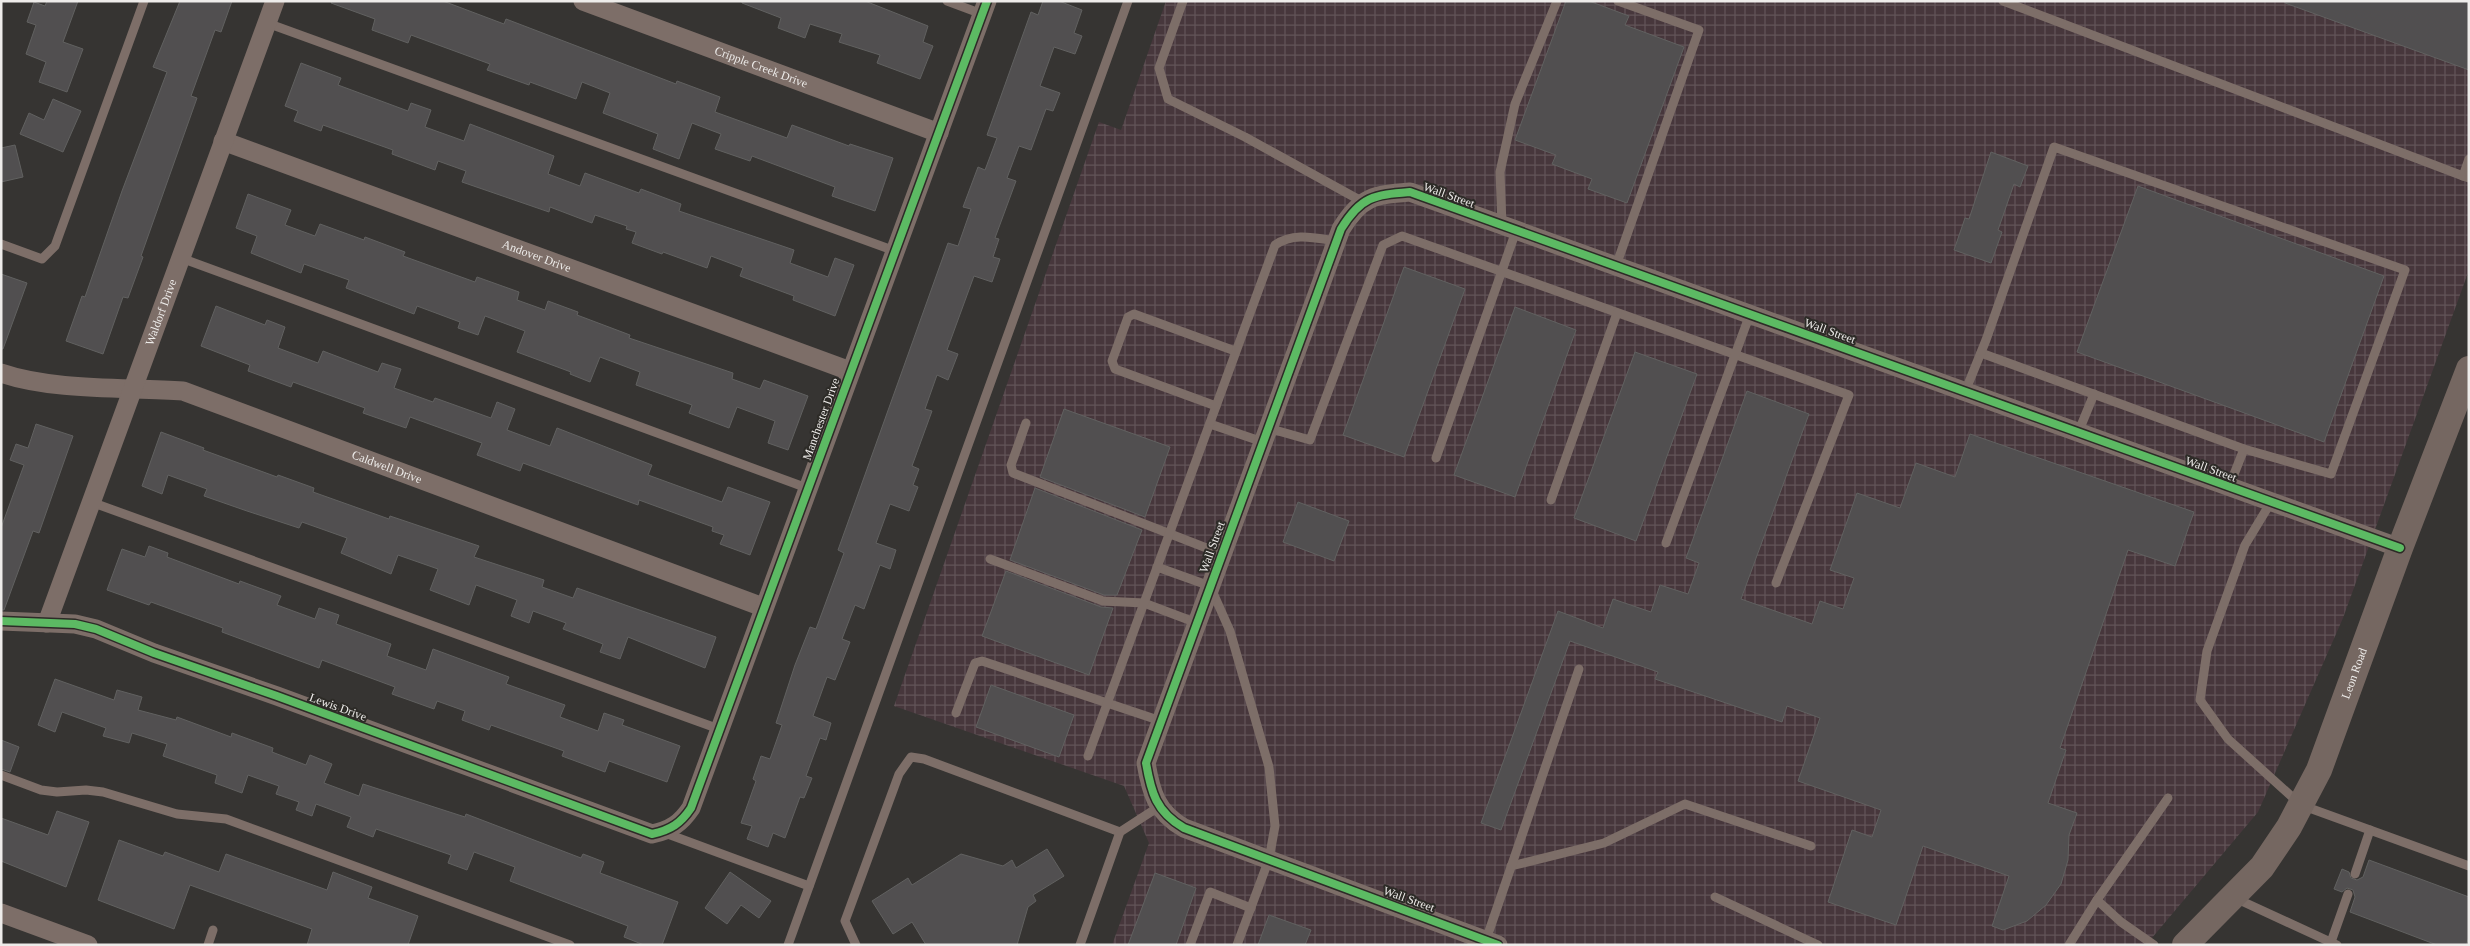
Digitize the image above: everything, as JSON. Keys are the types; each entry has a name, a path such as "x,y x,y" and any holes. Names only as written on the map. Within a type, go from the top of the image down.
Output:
{"street":[{"name":"Waldorf Drive","path":"47,623 275,1"},
{"name":"Cripple Creek Drive","path":"583,1 939,133"},
{"name":"Manchester Drive","path":"662,832 681,823 691,808 984,8"},
{"name":"Andover Drive","path":"223,141 850,371"},
{"name":"Wall Street","path":"1492,942 1184,828 1174,822 1150,791 1146,763 1336,241 1351,212 1376,195 1410,192 2400,548"},
{"name":"Leon Road","path":"2185,945 2262,867 2289,827 2319,770 2400,548 2469,369"},
{"name":"Caldwell Drive","path":"1,373 19,379 88,386 183,391 763,608"},
{"name":"Lewis Drive","path":"1,621 75,624 96,629 154,653 277,696 652,834 662,832"},
{"path":"1,913 88,945"}],"lane":[{"path":"1,244 42,259 55,246 144,1"},
{"path":"947,1 984,8"},
{"path":"788,945 1128,1"},
{"path":"1183,1 1159,68 1168,100 1245,137 1365,203"},
{"path":"1436,458 1501,272 1509,228 1500,172 1515,104 1557,1"},
{"path":"1616,266 1698,30 1618,1"},
{"path":"2003,1 2466,177 2469,159"},
{"path":"267,23 895,251"},
{"path":"1966,392 2054,147 2406,270 2331,474 2244,449 1981,353"},
{"path":"1088,756 1275,245 1282,240 1300,236 1336,241"},
{"path":"1210,424 1265,435 1310,440 1383,245 1402,236 1849,395 1776,583"},
{"path":"180,258 807,488"},
{"path":"1551,500 1617,313"},
{"path":"1216,406 1115,369 1112,361 1115,352 1128,317 1134,314 1235,351"},
{"path":"1666,543 1750,314"},
{"path":"2078,432 2094,394"},
{"path":"1026,423 1011,465 1013,472 1222,554"},
{"path":"2229,487 2244,449"},
{"path":"91,502 719,728"},
{"path":"2271,502 2245,545 2210,642 2200,700 2228,739 2301,804 2469,866"},
{"path":"990,559 1103,601 1144,603 1197,623"},
{"path":"1157,567 1210,586 1230,631 1269,768 1275,826 1269,859 1237,945"},
{"path":"956,713 975,663 982,661 1161,721"},
{"path":"1492,942 1511,866 1579,669"},
{"path":"856,945 845,921 899,774 911,757 924,759 1120,832"},
{"path":"1,775 41,790 103,792 177,814 226,819 570,945"},
{"path":"2069,945 2097,900 2168,798"},
{"path":"1511,866 1604,843 1685,804 1811,846"},
{"path":"1080,945 1120,832 1160,806"},
{"path":"2355,874 2370,830"},
{"path":"662,832 809,886"},
{"path":"1190,945 1210,892 1251,908"},
{"path":"2233,897 2334,944 2348,894"},
{"path":"1715,897 1818,945"},
{"path":"2097,900 2121,922 2154,945"},
{"path":"208,945 213,930"}],"shaded area":[{"path":"1166,1 2469,1 2469,270 2343,618 2258,812 2146,945 1112,945 1149,843 1124,786 894,706 1099,122 1121,130"}],"building":[{"path":"47,1 78,1 63,42 83,49 67,92 39,82 46,62 26,54 36,25 27,22 34,2 45,6"},
{"path":"180,1 232,1 221,32 215,30 191,96 197,98 141,256 143,257 128,298 123,297 103,354 66,341 82,296 85,297 122,191 167,72 153,67"},
{"path":"332,1 443,1 504,24 506,19 676,84 677,81 720,97 715,112 787,138 792,125 849,146 850,144 893,158 875,211 832,196 835,187 752,156 750,161 715,149 721,134 692,123 679,159 653,149 658,134 603,113 610,93 582,82 576,99 530,82 529,85 487,70 490,64 411,35 408,43 372,30 375,19 331,3"},
{"path":"742,1 865,1 928,26 923,42 933,46 920,79 877,63 880,55 839,42 842,34 810,24 805,38 778,28 781,18 742,3"},
{"path":"1043,1 1059,1 1082,10 1074,33 1082,36 1075,54 1054,47 1040,86 1060,93 1053,111 1046,109 1031,150 1019,146 1007,178 1016,181 995,238 999,239 993,257 1000,259 992,282 974,276 947,350 958,354 948,380 937,375 925,409 932,411 912,466 919,469 913,485 918,487 909,511 890,504 876,543 896,550 890,569 880,565 864,609 855,605 842,639 850,642 835,680 827,677 813,716 831,723 826,740 820,738 806,776 812,778 804,798 800,797 785,838 773,833 768,847 747,839 752,826 741,823 756,781 753,779 761,756 770,759 782,725 776,723 795,665 810,627 816,629 844,553 838,550 948,243 958,246 971,209 963,207 978,167 985,170 997,138 987,135 1031,12 1038,15"},
{"path":"1566,1 1589,1 1629,16 1625,25 1684,47 1627,203 1588,189 1592,179 1552,164 1556,155 1515,140"},
{"path":"2285,1 2469,1 2469,70 2285,3"},
{"path":"301,63 341,78 338,85 408,111 411,103 431,110 425,127 464,141 470,124 554,156 548,174 580,186 585,173 639,193 641,189 681,204 679,211 794,250 790,263 828,277 835,258 854,265 835,316 793,300 794,296 740,276 743,268 711,256 707,268 663,252 662,254 632,243 636,232 626,229 627,226 595,215 592,223 550,207 549,212 462,182 466,171 438,161 435,170 392,154 393,150 323,125 321,131 294,121 298,111 285,106"},
{"path":"53,99 81,111 63,152 20,134 29,113 44,120"},
{"path":"15,145 23,177 1,182 1,148"},
{"path":"1991,152 2028,166 2020,187 2014,184 1998,230 2002,232 1991,263 1954,250 1965,218 1969,219"},
{"path":"2138,186 2384,276 2324,442 2077,352"},
{"path":"248,194 291,210 285,225 315,236 320,224 364,240 365,237 405,252 403,256 475,282 477,277 519,292 517,300 545,310 548,301 578,312 577,315 630,335 629,338 733,373 732,379 760,389 764,380 808,396 788,450 768,443 775,421 737,407 729,428 689,413 692,405 636,385 640,372 600,357 590,382 570,374 571,372 517,352 525,331 485,316 478,335 458,328 460,322 417,306 414,314 346,288 349,280 304,264 301,273 251,253 257,236 236,228"},
{"path":"1404,267 1465,289 1404,457 1343,435"},
{"path":"1,274 27,283 3,349 1,349"},
{"path":"216,306 265,325 267,320 285,327 278,348 318,363 323,351 378,372 382,363 401,369 394,388 433,402 435,398 491,418 497,402 515,409 507,430 550,446 557,428 652,465 648,475 722,502 728,487 770,502 750,555 720,544 724,535 712,531 713,527 639,500 638,505 523,463 520,471 477,455 482,443 410,417 406,428 363,413 365,408 293,382 291,387 248,371 250,365 201,346"},
{"path":"1515,307 1576,330 1515,497 1454,475"},
{"path":"1635,352 1697,374 1636,541 1574,518"},
{"path":"1747,391 1809,414 1741,599 1812,624 1820,601 1843,609 1854,578 1830,570 1857,493 1900,508 1916,463 1955,477 1970,434 2194,512 2175,566 2128,550 2060,748 2066,750 2048,803 2077,813 2069,835 2068,860 2061,884 2046,905 2027,921 2003,930 1992,926 2009,876 1923,846 1896,925 1828,902 1852,830 1872,837 1881,810 1798,781 1820,718 1787,706 1782,722 1655,679 1658,672 1570,641 1501,830 1481,823 1558,611 1603,628 1613,599 1651,612 1660,585 1688,594 1699,563 1686,558"},
{"path":"1064,409 1170,447 1145,517 1040,477"},
{"path":"36,424 73,436 39,533 33,531 4,610 1,610 1,528 24,465 10,460 16,444 28,448"},
{"path":"161,432 204,448 203,450 277,477 278,475 314,488 313,492 389,519 390,516 479,546 474,557 544,580 542,587 573,598 577,588 716,637 705,668 628,637 620,659 600,652 603,644 563,629 566,623 533,611 529,623 511,616 517,600 476,585 469,605 430,590 438,569 398,555 391,574 341,553 347,538 302,522 299,528 204,496 207,489 168,475 162,494 142,486"},
{"path":"1035,488 1142,530 1117,595 1104,595 1010,560"},
{"path":"1298,502 1349,521 1334,561 1283,542"},
{"path":"149,546 168,553 167,557 239,584 240,581 281,596 277,605 315,619 319,608 339,615 336,624 391,644 387,656 426,670 433,649 509,677 506,684 565,705 560,717 598,731 604,713 624,720 622,725 680,746 667,782 609,761 605,772 562,756 564,751 491,725 489,730 462,720 465,711 437,701 434,709 392,694 395,687 322,660 319,668 222,632 223,628 151,602 149,605 107,590 122,549 145,557"},
{"path":"1006,571 1101,607 1113,608 1089,675 982,636"},
{"path":"55,679 114,700 117,690 142,697 138,710 176,720 177,717 231,737 232,733 273,748 272,752 306,765 310,755 332,764 324,783 359,796 363,784 465,817 466,814 581,858 583,854 604,862 600,873 678,902 662,945 644,945 624,937 628,926 510,881 515,867 474,852 467,870 448,863 451,855 376,829 373,837 347,827 351,817 316,804 312,816 296,810 299,802 276,794 279,786 248,775 242,793 215,783 217,775 163,756 167,744 132,733 129,743 103,736 106,728 62,712 55,732 38,725"},
{"path":"991,685 1074,715 1059,757 976,727"},
{"path":"1,740 19,747 10,772 1,769"},
{"path":"57,811 89,822 66,887 1,861 1,818 48,835"},
{"path":"119,840 163,856 165,852 219,872 226,854 327,890 333,872 372,887 368,898 418,916 408,945 307,945 312,929 190,885 174,929 98,900"},
{"path":"1047,849 1064,876 1033,895 1036,901 1028,907 1017,945 926,945 912,922 893,934 872,901 908,878 912,885 961,854 1003,866 1012,860 1016,868"},
{"path":"2369,860 2469,897 2469,937 2466,945 2437,945 2350,912 2355,897 2353,890 2347,888 2342,892 2334,889 2342,869 2349,872 2351,878 2357,880 2363,877"},
{"path":"730,872 771,901 759,918 741,905 727,924 705,908"},
{"path":"1155,873 1196,888 1176,945 1128,945"},
{"path":"1269,915 1311,930 1305,945 1258,945"}],"cycle path":[{"path":"1,621 75,624 96,629 154,653 277,696 652,834 675,825 691,808 987,1"},
{"path":"1498,945 1184,828 1167,815 1156,800 1146,763 1341,229 1355,210 1370,199 1387,194 1410,192 2400,548"}]}
